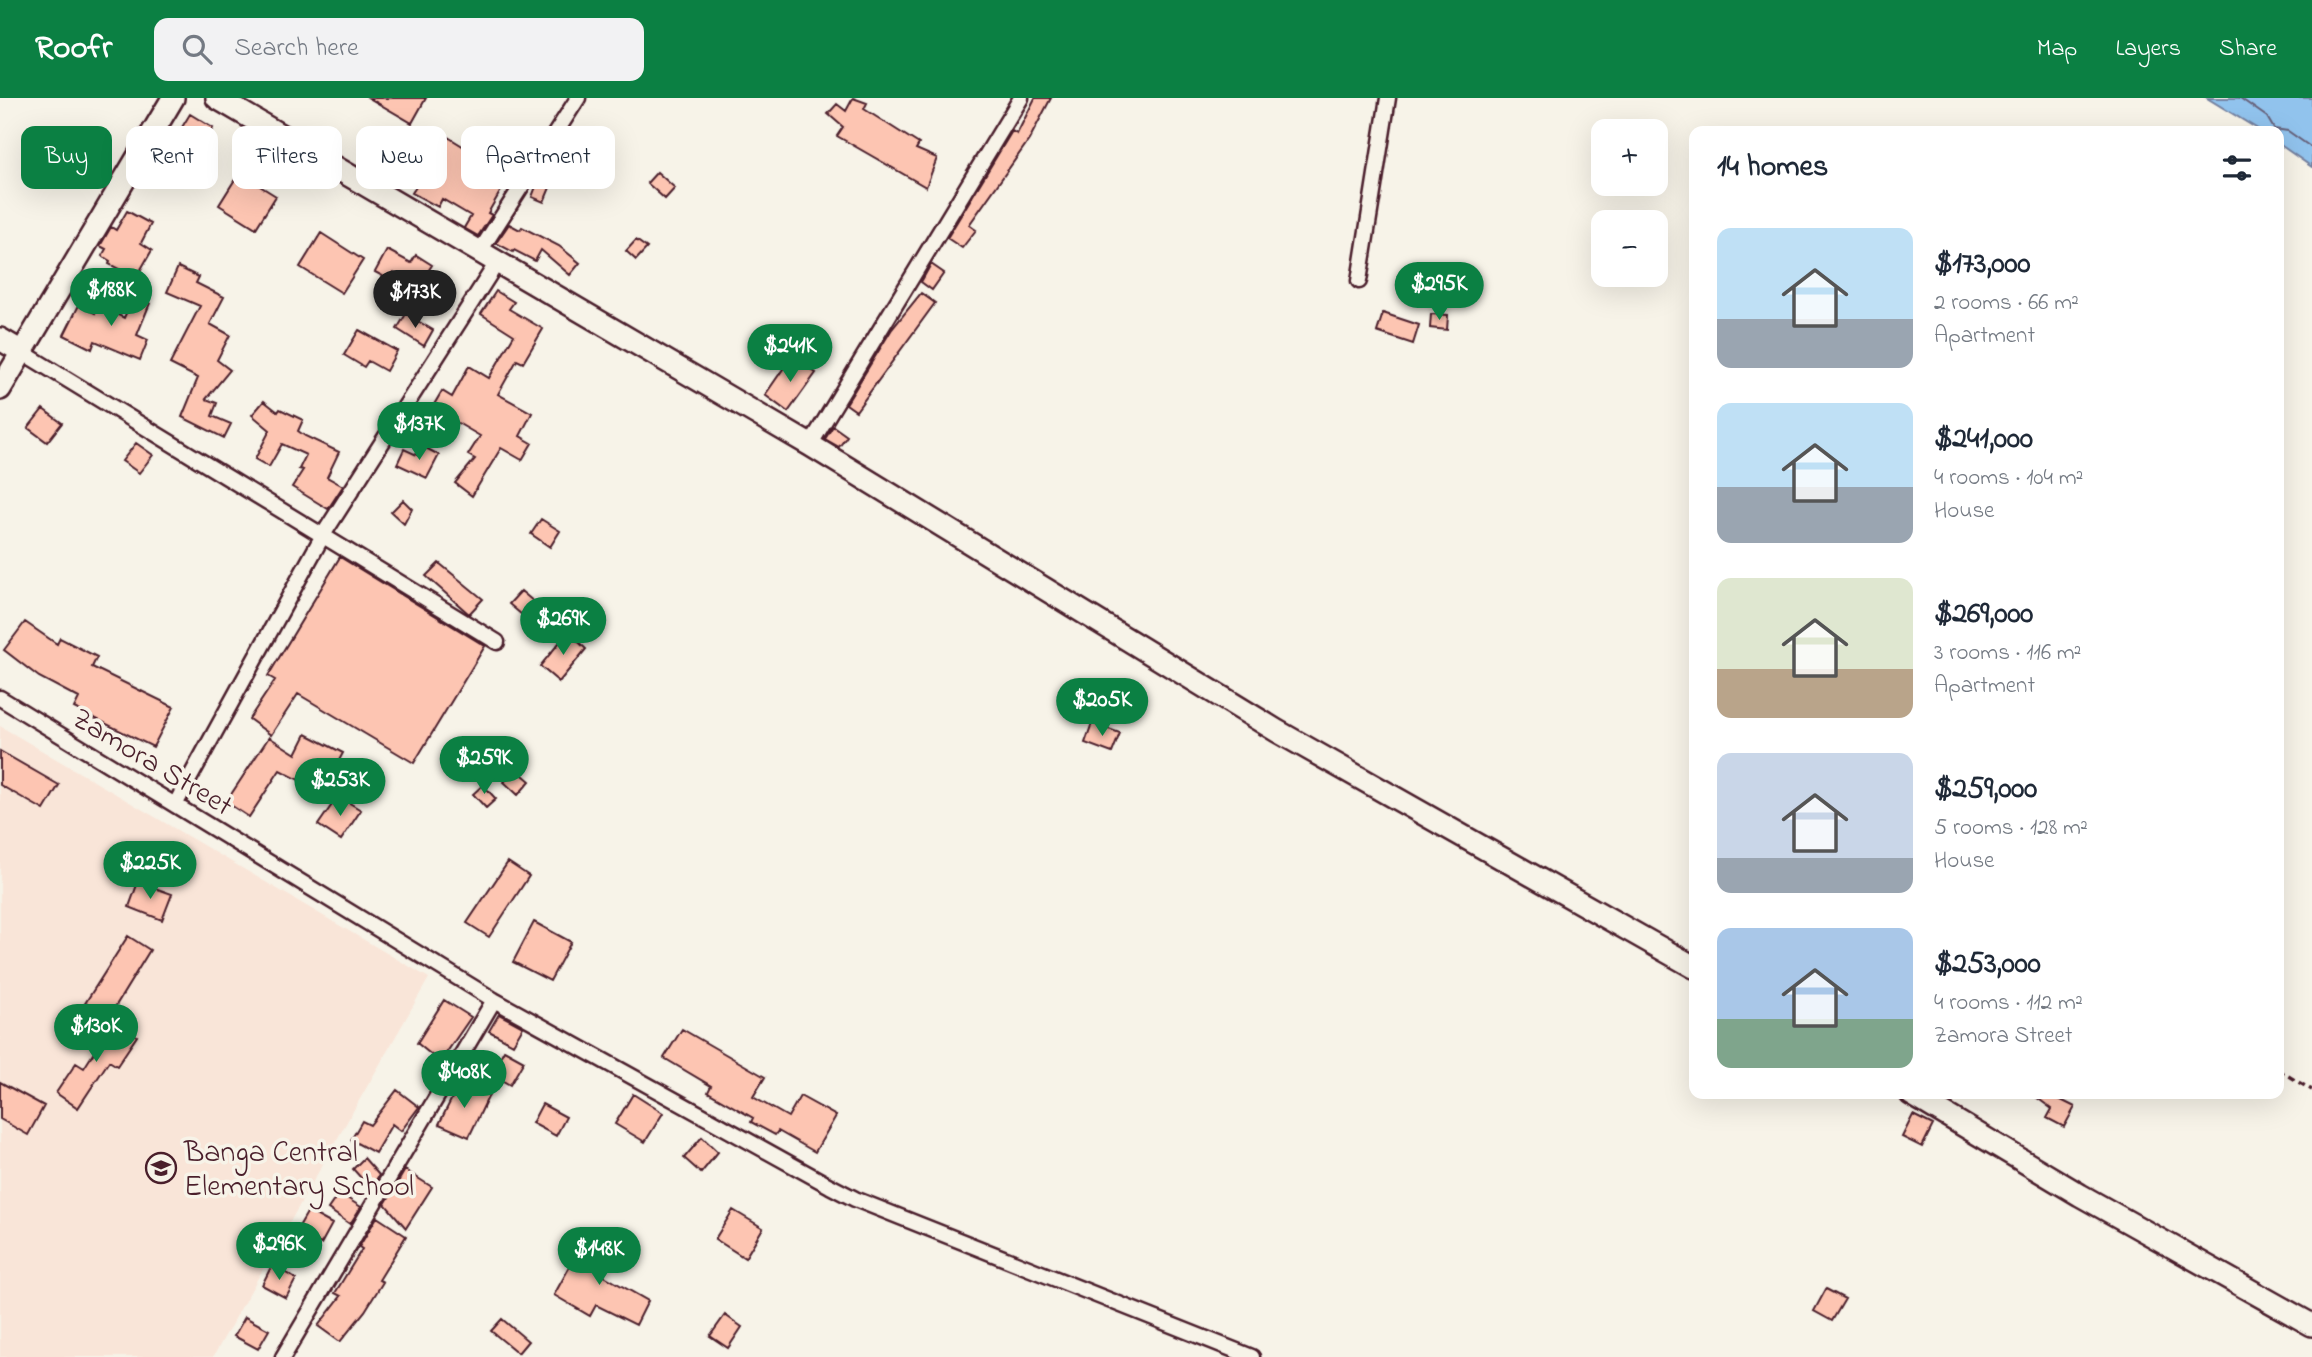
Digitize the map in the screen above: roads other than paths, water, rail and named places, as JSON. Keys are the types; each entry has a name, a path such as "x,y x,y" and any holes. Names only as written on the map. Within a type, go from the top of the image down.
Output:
{"street":[{"path":"0,389 173,98"},
{"path":"217,98 810,445 1277,731 1689,964"},
{"path":"175,805 323,535 489,256 578,98"},
{"path":"810,445 1021,98"},
{"path":"1359,281 1388,98"},
{"path":"0,339 497,642"},
{"name":"Zamora Street","path":"0,698 494,1000 855,1199 1252,1357"},
{"path":"283,1357 494,1000"},
{"path":"1919,1099 2080,1195 2312,1325"}],"water":[{"path":"2207,98 2312,98 2312,167 2284,147 2284,126 2253,126"}],"place":[{"name":"Banga Central Elementary School","path":"161,1168"}]}
